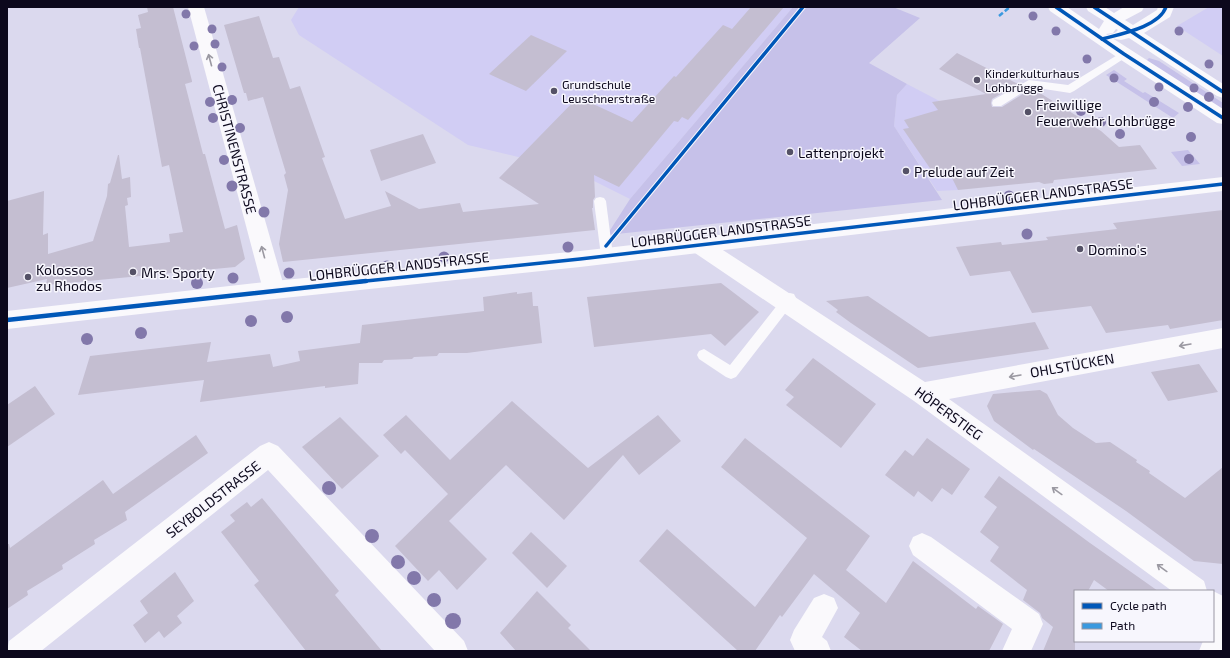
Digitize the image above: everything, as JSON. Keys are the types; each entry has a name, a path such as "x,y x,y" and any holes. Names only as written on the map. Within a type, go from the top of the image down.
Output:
{"street":[{"name":"CHRISTINENSTRASSE","path":"196,7 274,290"},
{"path":"1056,7 1124,54 1223,118"},
{"path":"1094,7 1223,92"},
{"path":"1102,39 1114,20 1136,7"},
{"path":"1102,39 1132,32 1141,28 1164,13 1166,7"},
{"name":"LOHBRÜGGER LANDSTRASSE","path":"7,320 274,290 607,256 1223,184"},
{"name":"HÖPERSTIEG","path":"699,245 788,300 922,393 1193,590"},
{"name":"OHLSTÜCKEN","path":"922,393 1223,338"},
{"name":"SEYBOLDSTRASSE","path":"19,651 270,454 454,651"},
{"path":"922,546 1029,624 1016,651"},
{"path":"1214,606 1223,612"},
{"path":"817,651 804,640 824,608"},
{"path":"1213,651 1223,630"}],"lane":[{"path":"997,103 1029,83 1070,89 1124,54"},
{"path":"600,201 607,256"},
{"path":"704,355 731,373 788,300"}],"shaded area":[{"name":"Grundschule Leuschnerstraße","path":"299,7 793,7 630,199 572,170 468,145 299,35 291,20"},
{"path":"793,7 893,7 920,18 869,63 907,84 897,95 894,126 942,200 607,235 630,199"},
{"path":"1209,7 1223,7 1223,56 1177,26"},
{"path":"1149,58 1159,61 1223,103 1223,110 1149,63 1147,60"},
{"path":"1114,70 1127,79 1124,81 1179,113 1173,118 1106,75"},
{"path":"907,84 949,106 958,190 937,191 894,126 897,95"},
{"path":"1188,150 1200,164 1182,166 1171,152"}],"building":[{"path":"147,7 173,7 192,81 185,84 203,154 205,154 225,229 237,225 245,259 235,267 46,285 47,279 7,288 7,201 44,191 43,235 48,233 48,254 93,241 107,196 108,184 110,183 118,155 122,179 130,177 131,197 127,198 128,205 125,206 129,247 170,242 169,234 183,232 169,165 162,167 139,48 136,29 141,28 138,15 148,12"},
{"path":"751,7 784,7 688,120 682,117 678,122 674,121 619,187 594,175 595,197 592,208 595,230 283,262 279,244 288,190 284,175 286,173 263,97 248,101 246,93 244,93 224,25 259,16 273,58 279,57 290,89 300,86 325,157 322,158 345,219 391,206 385,191 419,209 460,203 463,212 539,204 499,178 578,97 632,122 674,76 676,77 723,25 732,29"},
{"path":"531,35 567,51 526,91 489,74"},
{"path":"957,53 1018,84 992,99 992,107 1002,107 1029,90 1033,92 1035,90 1101,131 1119,147 1140,145 1157,169 1054,180 1053,183 1044,184 1039,182 958,190 951,176 936,177 903,129 909,128 904,120 938,110 932,102 986,94 939,69"},
{"path":"423,134 436,163 381,181 370,150"},
{"path":"1223,210 1223,320 1170,329 1168,325 1106,333 1091,306 1032,313 1010,271 970,276 956,247 1001,242 1002,245 1048,240 1046,237 1117,229 1113,223"},
{"path":"721,283 759,312 725,346 711,334 594,347 587,297"},
{"path":"517,292 517,294 532,292 533,306 538,306 542,343 467,353 439,353 437,356 384,360 382,363 359,363 358,384 325,388 325,386 200,402 204,380 78,395 90,356 211,342 207,362 270,354 273,367 300,361 298,351 360,343 362,325 484,311 483,297"},
{"path":"868,296 929,337 1035,322 1049,349 918,368 851,323 836,312 838,310 826,301"},
{"path":"813,358 876,404 841,448 786,405 794,397 785,390"},
{"path":"1199,364 1218,392 1168,401 1151,372"},
{"path":"35,386 55,414 7,447 7,405"},
{"path":"1040,390 1047,394 1058,415 1073,428 1096,443 1110,442 1137,460 1136,462 1150,471 1149,473 1185,498 1223,467 1223,564 1194,561 1126,511 1034,449 1033,450 994,421 987,406 993,394"},
{"path":"512,401 588,468 658,415 681,441 639,475 623,455 564,520 506,465 449,521 487,559 457,590 439,570 428,581 395,546 448,494 405,450 401,454 383,435 406,415 450,460"},
{"path":"340,417 379,456 342,489 302,447"},
{"path":"196,435 208,453 125,512 127,520 94,540 95,544 62,565 63,569 27,591 28,595 7,609 7,544 9,544 10,548 103,480 113,494"},
{"path":"745,438 870,536 846,570 886,603 913,561 976,609 978,606 1003,624 989,651 862,651 844,637 860,613 814,574 782,617 780,615 755,651 738,651 639,561 667,529 755,607 807,538 721,467"},
{"path":"927,438 970,469 952,495 942,488 932,502 918,491 914,497 885,475 905,450 913,456"},
{"path":"999,476 1157,590 1108,590 1094,580 1089,590 1074,590 1075,651 1043,651 1053,627 1042,618 1040,613 1023,600 1027,590 990,561 999,547 980,532 997,507 984,497"},
{"path":"262,498 339,591 335,595 382,651 306,651 254,585 259,581 221,532 235,521 230,515 247,502 251,507"},
{"path":"531,532 567,566 547,588 512,553"},
{"path":"175,572 194,601 177,616 182,623 164,638 159,631 145,643 133,625 148,613 140,601"},
{"path":"537,591 571,625 568,628 591,651 516,651 500,633"}],"marked path":[{"path":"999,16 1010,7"}],"cycle path":[{"path":"606,246 803,7"},
{"path":"1056,7 1124,54 1223,118"},
{"path":"1094,7 1223,92"},
{"path":"1102,39 1141,28 1164,13 1166,7"},
{"path":"7,320 274,290 580,259 1223,184"}],"place":[{"name":"Kinderkulturhaus Lohbrügge","path":"977,80"},
{"name":"Grundschule Leuschnerstraße","path":"554,91"},
{"name":"Freiwillige Feuerwehr Lohbrügge","path":"1028,112"},
{"name":"Lattenprojekt","path":"790,152"},
{"name":"Prelude auf Zeit","path":"906,171"},
{"name":"Domino's","path":"1080,249"},
{"name":"Mrs. Sporty","path":"133,272"},
{"name":"Kolossos zu Rhodos","path":"28,277"}]}
